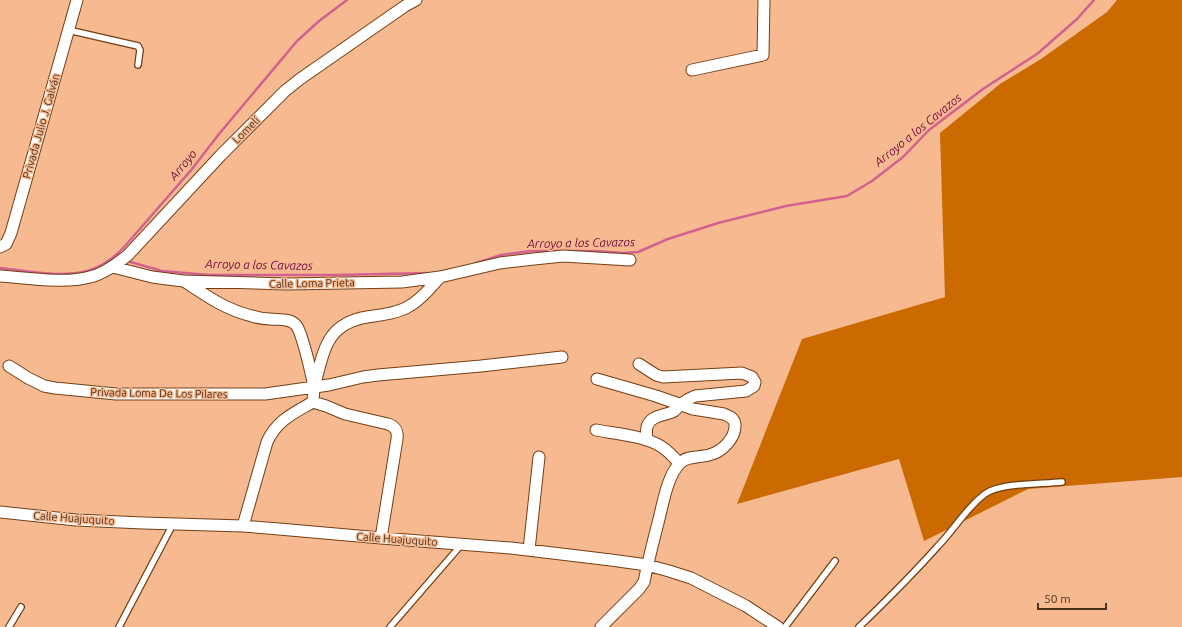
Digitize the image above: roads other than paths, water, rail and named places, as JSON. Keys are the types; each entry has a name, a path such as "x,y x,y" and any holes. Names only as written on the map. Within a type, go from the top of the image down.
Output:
{"street":[{"name":"Privada Julio J. Galván","path":"0,247 6,244 11,233 77,0"},
{"name":"Lomelí","path":"0,276 77,280 92,277 113,267 128,255 221,155 285,91 380,23 416,0"},
{"path":"692,70 763,55 764,0"},
{"name":"Calle Loma Prieta","path":"113,267 152,277 183,281 287,284 402,282 440,277 500,263 563,256 630,260"},
{"path":"313,402 314,388 325,347 338,329 345,323 355,319 396,312 407,308 417,301 440,277"},
{"path":"183,281 213,300 251,316 268,319 290,320 296,324 303,342 314,388"},
{"name":"Privada Loma De Los Pilares","path":"9,366 44,386 56,388 132,394 266,394 314,388 378,375 562,357"},
{"path":"639,364 656,375 663,377 742,373 752,377 755,382 754,386 746,391 695,396 681,404 676,410 656,417 650,421 647,426 646,440"},
{"path":"597,379 700,410 724,414 729,416 733,420 734,424 734,431 730,440 716,453 685,459 679,463 674,470 667,488 644,582 639,589 601,627"},
{"path":"243,526 267,442 271,434 279,423 313,402 345,414 388,424 397,431 381,538"},
{"path":"596,430 656,443 666,449 679,463"},
{"path":"529,550 539,457"},
{"name":"Calle Huajuquito","path":"0,512 76,520 243,526 529,550 647,565 669,570 691,578 746,606 778,627"}],"lane":[{"path":"68,30 138,46 140,50 138,65"},
{"path":"859,627 929,556 982,496 1005,487 1062,482"},
{"path":"119,627 173,524"},
{"path":"390,627 462,544"},
{"path":"784,627 835,561"},
{"path":"9,627 21,607"}],"waterway":[{"name":"Arroyo","path":"0,268 67,274 87,271 98,267 113,258 192,169 219,134 297,41 319,21 347,0"},
{"name":"Arroyo a los Cavazos","path":"566,251 623,253 638,252 668,239 718,223 786,206 847,196 872,181 903,157 929,130 983,89 1037,54 1077,19 1094,0"},
{"name":"Arroyo a los Cavazos","path":"476,263 501,255 532,251 561,251"},
{"name":"Arroyo a los Cavazos","path":"127,261 162,271 209,275 428,273"}]}
